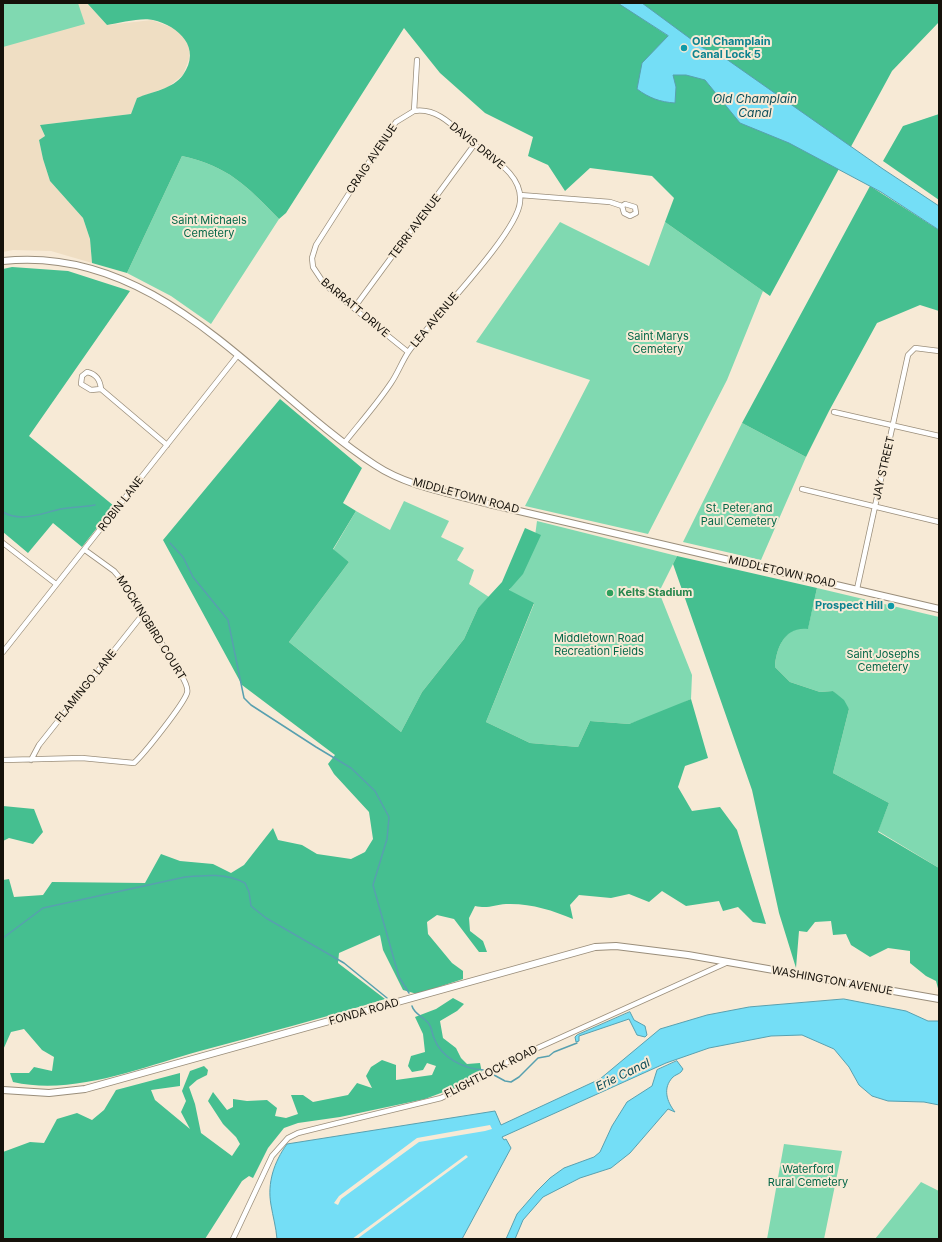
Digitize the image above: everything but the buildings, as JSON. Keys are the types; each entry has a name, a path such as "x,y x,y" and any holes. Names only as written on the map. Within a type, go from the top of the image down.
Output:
{"street":[{"path":"414,111 417,60"},
{"name":"DAVIS DRIVE","path":"414,111 421,110 434,113 444,118 474,145 503,166 513,178 520,195"},
{"name":"CRAIG AVENUE","path":"312,258 320,237 387,134 396,122 414,111"},
{"name":"TERRI AVENUE","path":"354,308 474,145"},
{"path":"520,195 610,202 622,206"},
{"name":"LEA AVENUE","path":"344,442 391,382 408,352 509,228 520,207 520,195"},
{"name":"BARRATT DRIVE","path":"312,258 315,272 325,285 408,352"},
{"name":"MIDDLETOWN ROAD","path":"3,261 32,260 64,262 89,268 118,278 163,300 238,355 344,442 375,465 389,473 438,491 939,609"},
{"name":"JAY STREET","path":"857,590 894,426 906,362 910,351 914,348 939,351"},
{"name":"ROBIN LANE","path":"3,652 238,355"},
{"path":"101,389 95,391 87,388 82,384 82,376 87,372 94,373 100,383 101,389 167,446"},
{"path":"834,412 939,436"},
{"path":"802,489 939,522"},
{"path":"3,543 56,584"},
{"name":"MOCKINGBIRD COURT","path":"3,760 82,758 134,763 184,699 188,688 120,577 85,550"},
{"name":"FLAMINGO LANE","path":"31,760 39,745 143,614"},
{"name":"FONDA ROAD","path":"3,1090 49,1093 84,1089 595,947 616,946 634,948 688,955 726,962"},
{"name":"WASHINGTON AVENUE","path":"726,962 939,999"},
{"name":"FLIGHTLOCK ROAD","path":"233,1239 272,1156 288,1138 320,1127 441,1098 473,1082 511,1060 726,962"}],"shaded area":[{"path":"3,3 87,3 107,25 152,20 176,29 190,48 189,59 183,75 168,87 137,98 131,114 40,125 45,136 39,140 50,181 83,218 90,239 92,263 51,251 13,250 3,252"}],"green space":[{"path":"3,3 78,3 85,24 3,47"},
{"path":"87,3 939,3 939,22 892,71 770,296 665,222 674,198 652,176 590,168 565,191 548,165 528,156 533,137 485,113 440,73 404,28 286,213 279,219 236,179 212,165 182,156 127,273 92,263 90,239 83,218 50,181 39,140 45,136 40,125 131,114 137,98 162,90 179,80 188,65 190,56 189,47 185,40 171,27 148,19 107,25"},
{"path":"939,114 939,200 883,161 903,126"},
{"name":"Saint Michaels Cemetery","path":"182,156 212,165 236,179 279,219 211,324 171,296 127,273"},
{"path":"870,186 939,230 939,311 920,305 877,323 829,411 806,457 742,423"},
{"name":"Saint Marys Cemetery","path":"560,222 649,266 665,222 763,291 727,380 648,534 525,506 590,380 476,342"},
{"path":"12,267 68,271 130,291 29,436 114,506 82,547 53,523 28,553 3,532 3,269"},
{"path":"280,399 362,468 343,503 356,511 333,549 349,562 289,642 401,732 422,692 464,639 478,608 502,582 525,528 541,535 523,574 509,590 534,603 486,722 530,743 578,747 590,721 629,724 691,699 708,758 685,766 678,787 692,811 720,807 737,830 766,924 753,922 738,907 723,911 719,901 686,906 662,891 649,902 629,894 611,898 579,895 570,905 573,919 549,910 532,906 506,904 484,907 475,906 469,918 470,931 483,941 487,952 479,952 454,919 437,915 427,922 428,934 452,963 463,971 463,979 417,994 403,990 383,950 380,935 339,953 338,963 385,999 108,1078 84,1083 60,1085 36,1085 13,1082 10,1073 29,1073 34,1067 52,1071 54,1057 42,1050 24,1029 11,1032 3,1050 3,880 9,879 14,897 43,895 52,882 145,883 161,854 180,861 213,864 231,873 244,865 273,828 278,840 302,845 317,854 351,859 365,852 373,839 369,812 334,774 328,764 335,755 242,685 163,540"},
{"name":"St. Peter and Paul Cemetery","path":"742,423 806,457 761,560 683,542"},
{"path":"404,501 449,521 441,537 464,548 457,560 474,570 469,584 489,597 478,608 464,639 422,692 401,732 289,642 349,562 333,550 356,511 390,530"},
{"name":"Middletown Road Recreation Fields","path":"537,521 677,556 659,592 692,675 691,699 661,713 629,724 590,721 578,747 530,743 486,722 534,604 509,591 535,536"},
{"path":"677,556 817,588 808,629 793,631 783,640 777,653 775,667 790,682 820,692 833,691 844,700 849,709 833,773 889,803 878,832 939,868 939,992 936,981 926,976 910,963 910,951 888,948 870,957 851,945 846,934 833,935 831,921 815,922 807,932 799,931 796,968 779,913 752,790 673,564"},
{"name":"Saint Josephs Cemetery","path":"817,588 939,617 939,868 878,831 889,803 833,773 849,709 833,691 820,692 790,682 775,667 777,653 783,640 788,634 800,628 808,628"},
{"path":"3,806 34,809 43,832 33,844 9,838 3,841"},
{"path":"453,998 464,1004 457,1011 440,1021 443,1038 456,1048 461,1058 467,1064 480,1063 482,1073 454,1088 425,1099 340,1117 298,1123 284,1128 268,1148 253,1178 249,1176 242,1181 205,1239 3,1239 3,1152 30,1142 44,1143 57,1119 77,1113 92,1120 104,1110 116,1090 180,1073 180,1086 151,1090 155,1100 190,1129 181,1112 186,1101 182,1091 190,1071 204,1066 208,1070 207,1075 197,1080 189,1087 195,1104 201,1133 232,1156 240,1144 236,1137 223,1124 208,1101 213,1092 227,1110 233,1107 233,1099 247,1101 267,1100 277,1108 275,1116 286,1118 298,1114 291,1095 303,1095 313,1102 348,1095 357,1083 372,1088 366,1076 371,1067 382,1060 396,1065 396,1080 432,1075 436,1066 427,1063 423,1070 412,1072 408,1066 411,1056 425,1052 423,1034 415,1017 436,1009"},
{"name":"Waterford Rural Cemetery","path":"784,1144 842,1151 824,1239 767,1239"},
{"path":"921,1182 939,1191 939,1239 875,1239"}],"water":[{"name":"Old Champlain Canal","path":"618,3 642,3 703,48 722,56 883,169 939,206 939,230 881,192 789,143 740,123 705,80 686,75 673,75 676,87 675,103 655,99 637,89 642,63 668,36"},
{"name":"Erie Canal","path":"844,999 906,1011 928,1021 939,1021 939,1105 924,1102 888,1101 872,1096 859,1085 849,1067 834,1049 802,1035 771,1036 709,1048 666,1063 502,1137 504,1140 506,1139 511,1148 462,1239 277,1239 271,1205 270,1189 275,1165 287,1144 495,1111 501,1125 600,1079 660,1029 707,1015 749,1007"},
{"path":"630,1012 634,1020 645,1026 647,1035 645,1037 637,1035 629,1019 579,1036 579,1041 576,1042 575,1037 577,1035"},
{"path":"677,1061 683,1069 670,1081 667,1090 668,1099 675,1112 668,1109 630,1153 611,1168 580,1178 543,1197 523,1220 515,1239 506,1239 517,1214 537,1191 550,1178 564,1168 594,1157 600,1152 612,1126 627,1102 652,1086 657,1070"}],"pier":[{"path":"490,1125 492,1129 485,1131 419,1142 341,1199 338,1205 334,1203 339,1196 417,1138"},
{"path":"466,1155 468,1157 357,1239 352,1239"}],"waterway":[{"path":"3,512 17,517 24,517 39,515 61,509 95,505"},
{"path":"170,543 183,557 193,577 228,620 244,698 251,705 351,768 375,791 389,817 387,839 373,885 399,977 409,993"},
{"path":"3,938 43,908 185,877 208,875 223,876 245,883 249,892 251,906 266,918 344,963 387,998"},
{"path":"412,1006 413,1009 429,1024 437,1045 448,1057 461,1065 484,1070"},
{"path":"494,1075 505,1081 511,1082 519,1077 538,1058 549,1056 554,1052 577,1043"}],"place":[{"name":"Old Champlain Canal Lock 5","path":"684,48"},
{"name":"Kelts Stadium","path":"610,593"},
{"name":"Prospect Hill","path":"891,606"}]}
